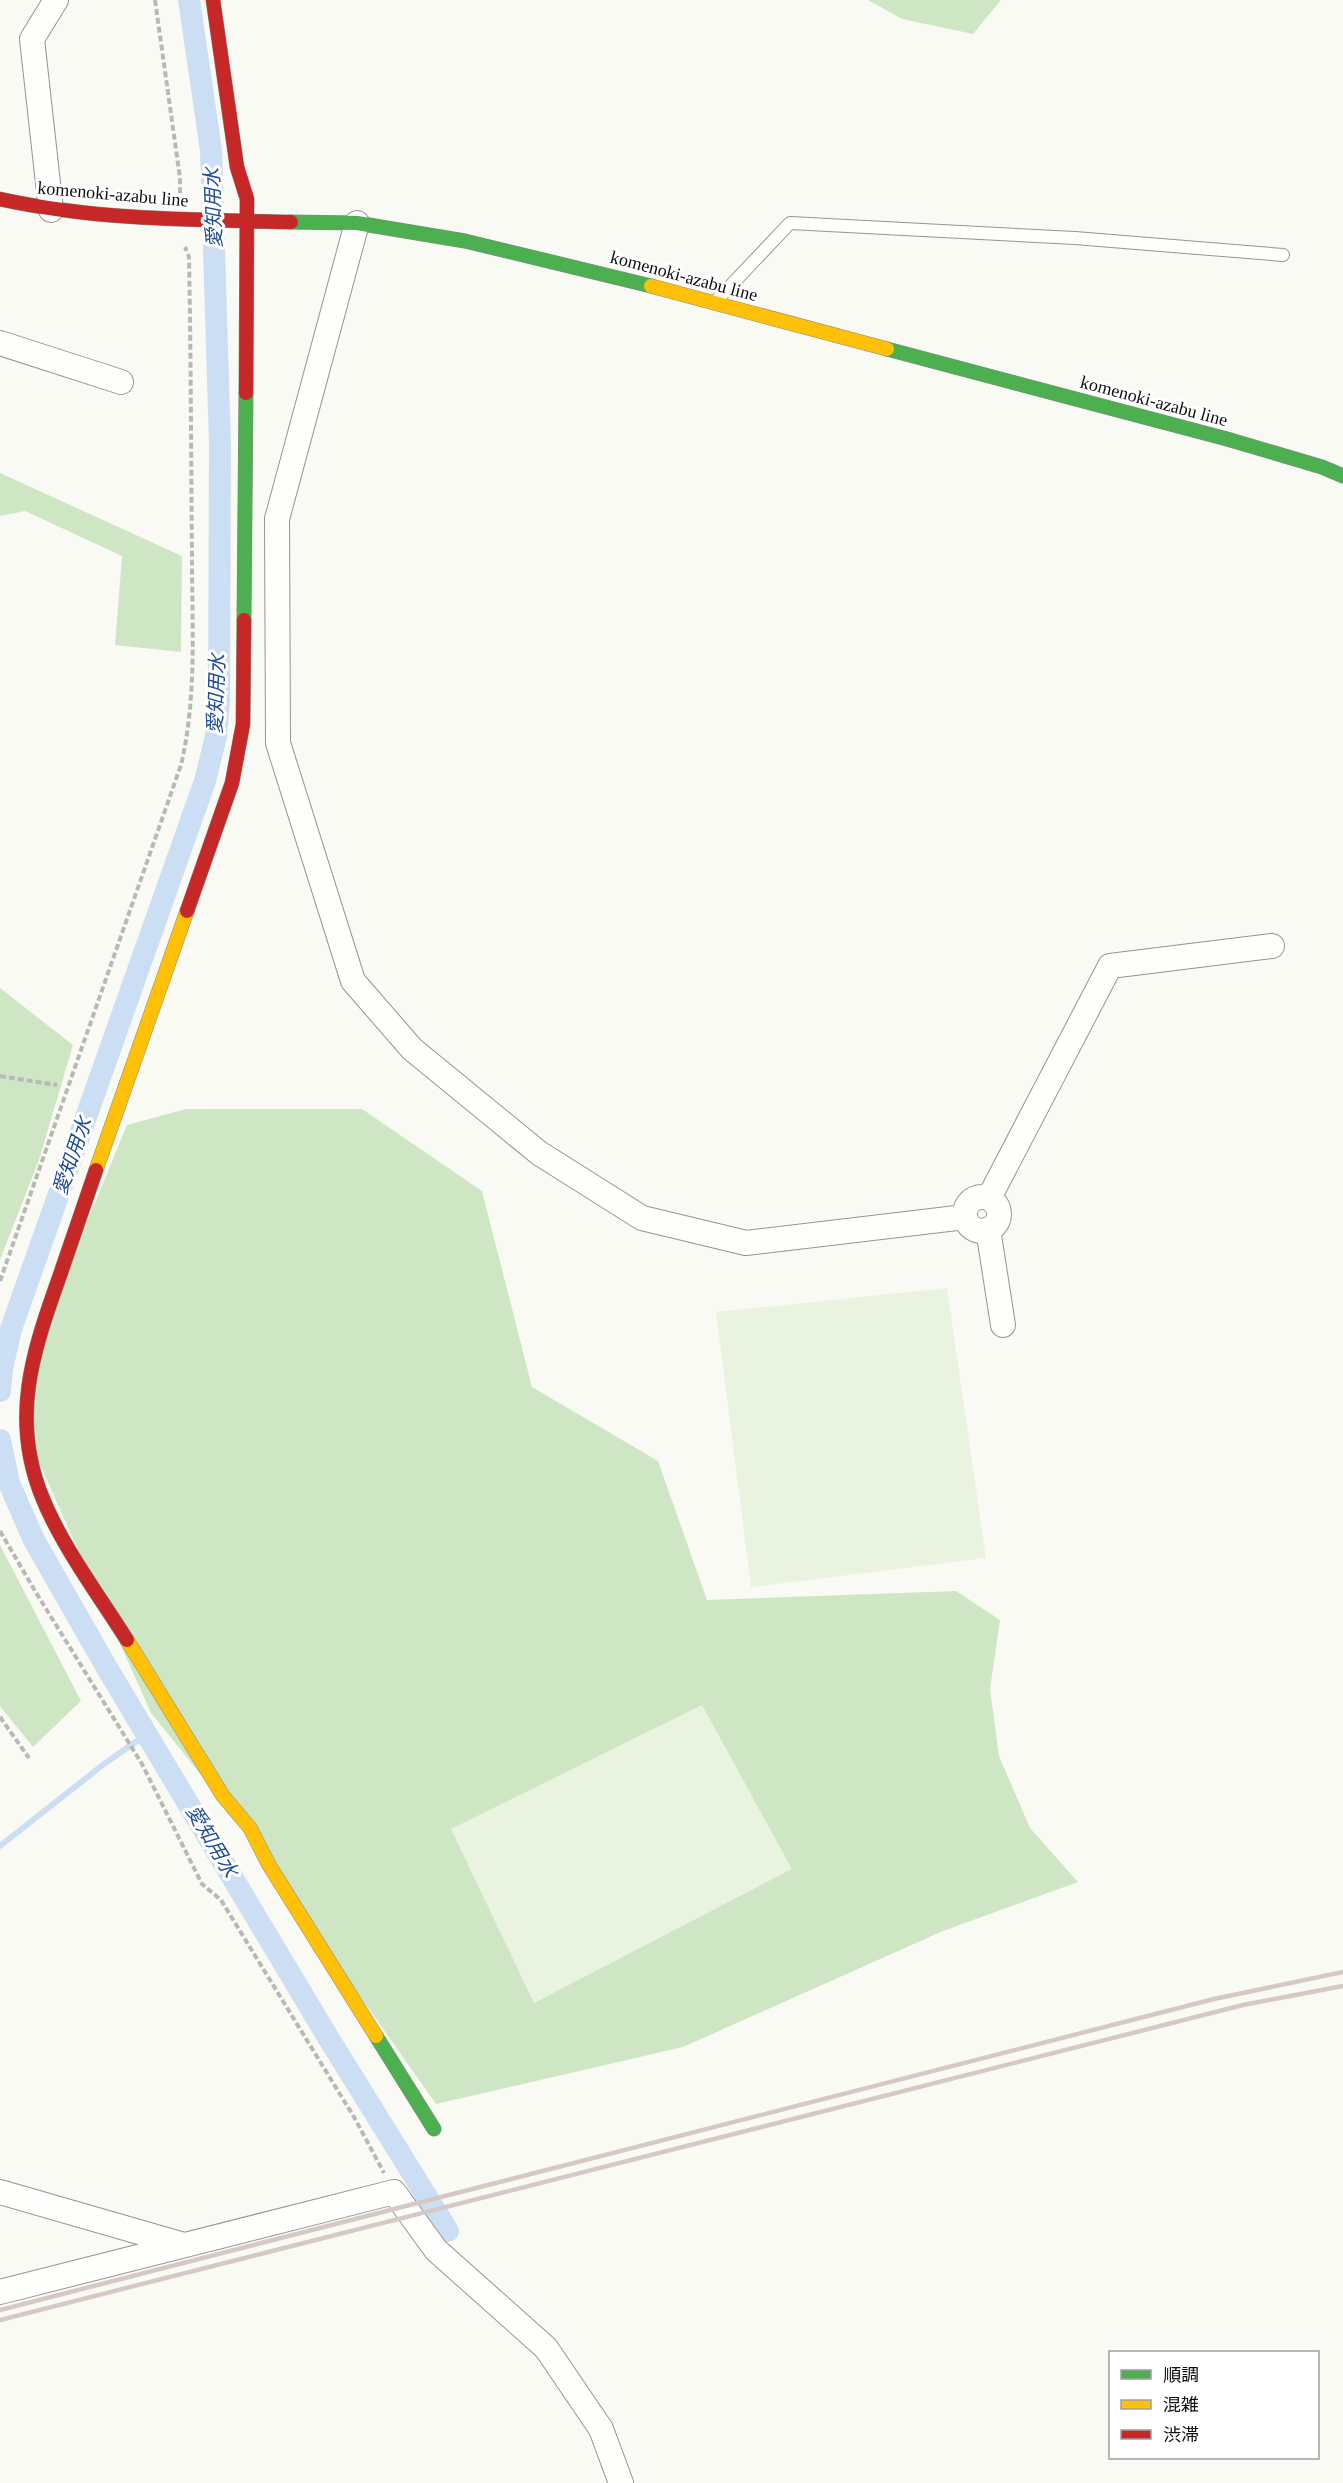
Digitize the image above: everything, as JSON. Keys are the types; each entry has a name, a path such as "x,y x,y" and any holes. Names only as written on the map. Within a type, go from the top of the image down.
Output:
{"street":[{"path":"51,210 32,39 56,0"},
{"path":"213,0 237,167 247,199 245,220 243,724 232,783 35,1345 26,1394 25,1420 32,1469 43,1502 52,1520 223,1796 242,1814 261,1842 269,1865 434,2128"},
{"name":"komenoki-azabu line","path":"0,199 51,210 150,219 357,223 465,241 592,270 1215,436 1322,467 1343,476"},
{"path":"357,223 277,519 278,743 353,981 412,1049 539,1153 642,1218 746,1243 965,1217"},
{"path":"0,343 121,382"},
{"path":"989,1198 1110,966 1272,946"},
{"path":"978,1197 989,1198 996,1205 998,1216 993,1226 988,1229 976,1230 965,1217 966,1206 978,1197"},
{"path":"988,1229 1003,1324"},
{"path":"0,2192 186,2246"},
{"path":"0,2292 394,2192 435,2250 546,2348 601,2429 621,2483"}],"lane":[{"path":"714,303 790,223 1075,238 1283,255"}],"path":[{"path":"0,1281 181,765 189,732 192,669 189,256 181,236 185,219 155,0"},
{"path":"0,1076 57,1085"},
{"path":"0,1531 142,1764 202,1884 221,1900 354,2117 394,2192"},
{"path":"0,1717 29,1758"}],"green space":[{"path":"868,0 1001,0 973,34 902,19"},
{"path":"0,473 182,556 181,652 115,645 122,556 25,511 0,516"},
{"path":"0,988 73,1045 39,1160 0,1260"},
{"path":"186,1109 362,1109 482,1191 532,1387 658,1461 707,1600 956,1591 1000,1620 990,1689 999,1756 1030,1828 1078,1882 943,1931 683,2047 436,2104 226,1806 151,1713 29,1440 38,1340 127,1125"},
{"path":"947,1288 986,1558 751,1587 716,1312"},
{"path":"0,1545 81,1701 33,1747 0,1706"},
{"path":"702,1705 792,1869 534,2003 451,1829"}],"waterway":[{"name":"愛知用水","path":"0,1391 2,1369 11,1329 205,781 216,736 219,700 220,445 211,150 189,0"},
{"name":"愛知用水","path":"0,1440 9,1483 34,1540 107,1668 326,2034 448,2231"},
{"path":"0,1846 104,1764 147,1734"}],"railway":[{"path":"0,2310 1214,1999 1343,1972"},
{"path":"0,2320 1243,2005 1343,1986"}],"traffic: fast":[{"path":"291,222 357,223 465,241 651,286"},
{"path":"887,349 1227,439 1322,467 1343,476"},
{"path":"244,620 246,393"},
{"path":"376,2036 434,2129"}],"traffic: slow":[{"path":"651,286 887,349"},
{"path":"96,1170 187,911"},
{"path":"127,1640 223,1796 250,1828 269,1865 376,2036"}],"traffic: jam":[{"path":"213,0 237,167 247,199 246,393"},
{"path":"0,199 108,215 291,222"},
{"path":"187,911 232,783 243,724 244,620"},
{"path":"96,1170 40,1333 28,1387 26,1414 33,1470 51,1517 71,1553 127,1640"}]}
